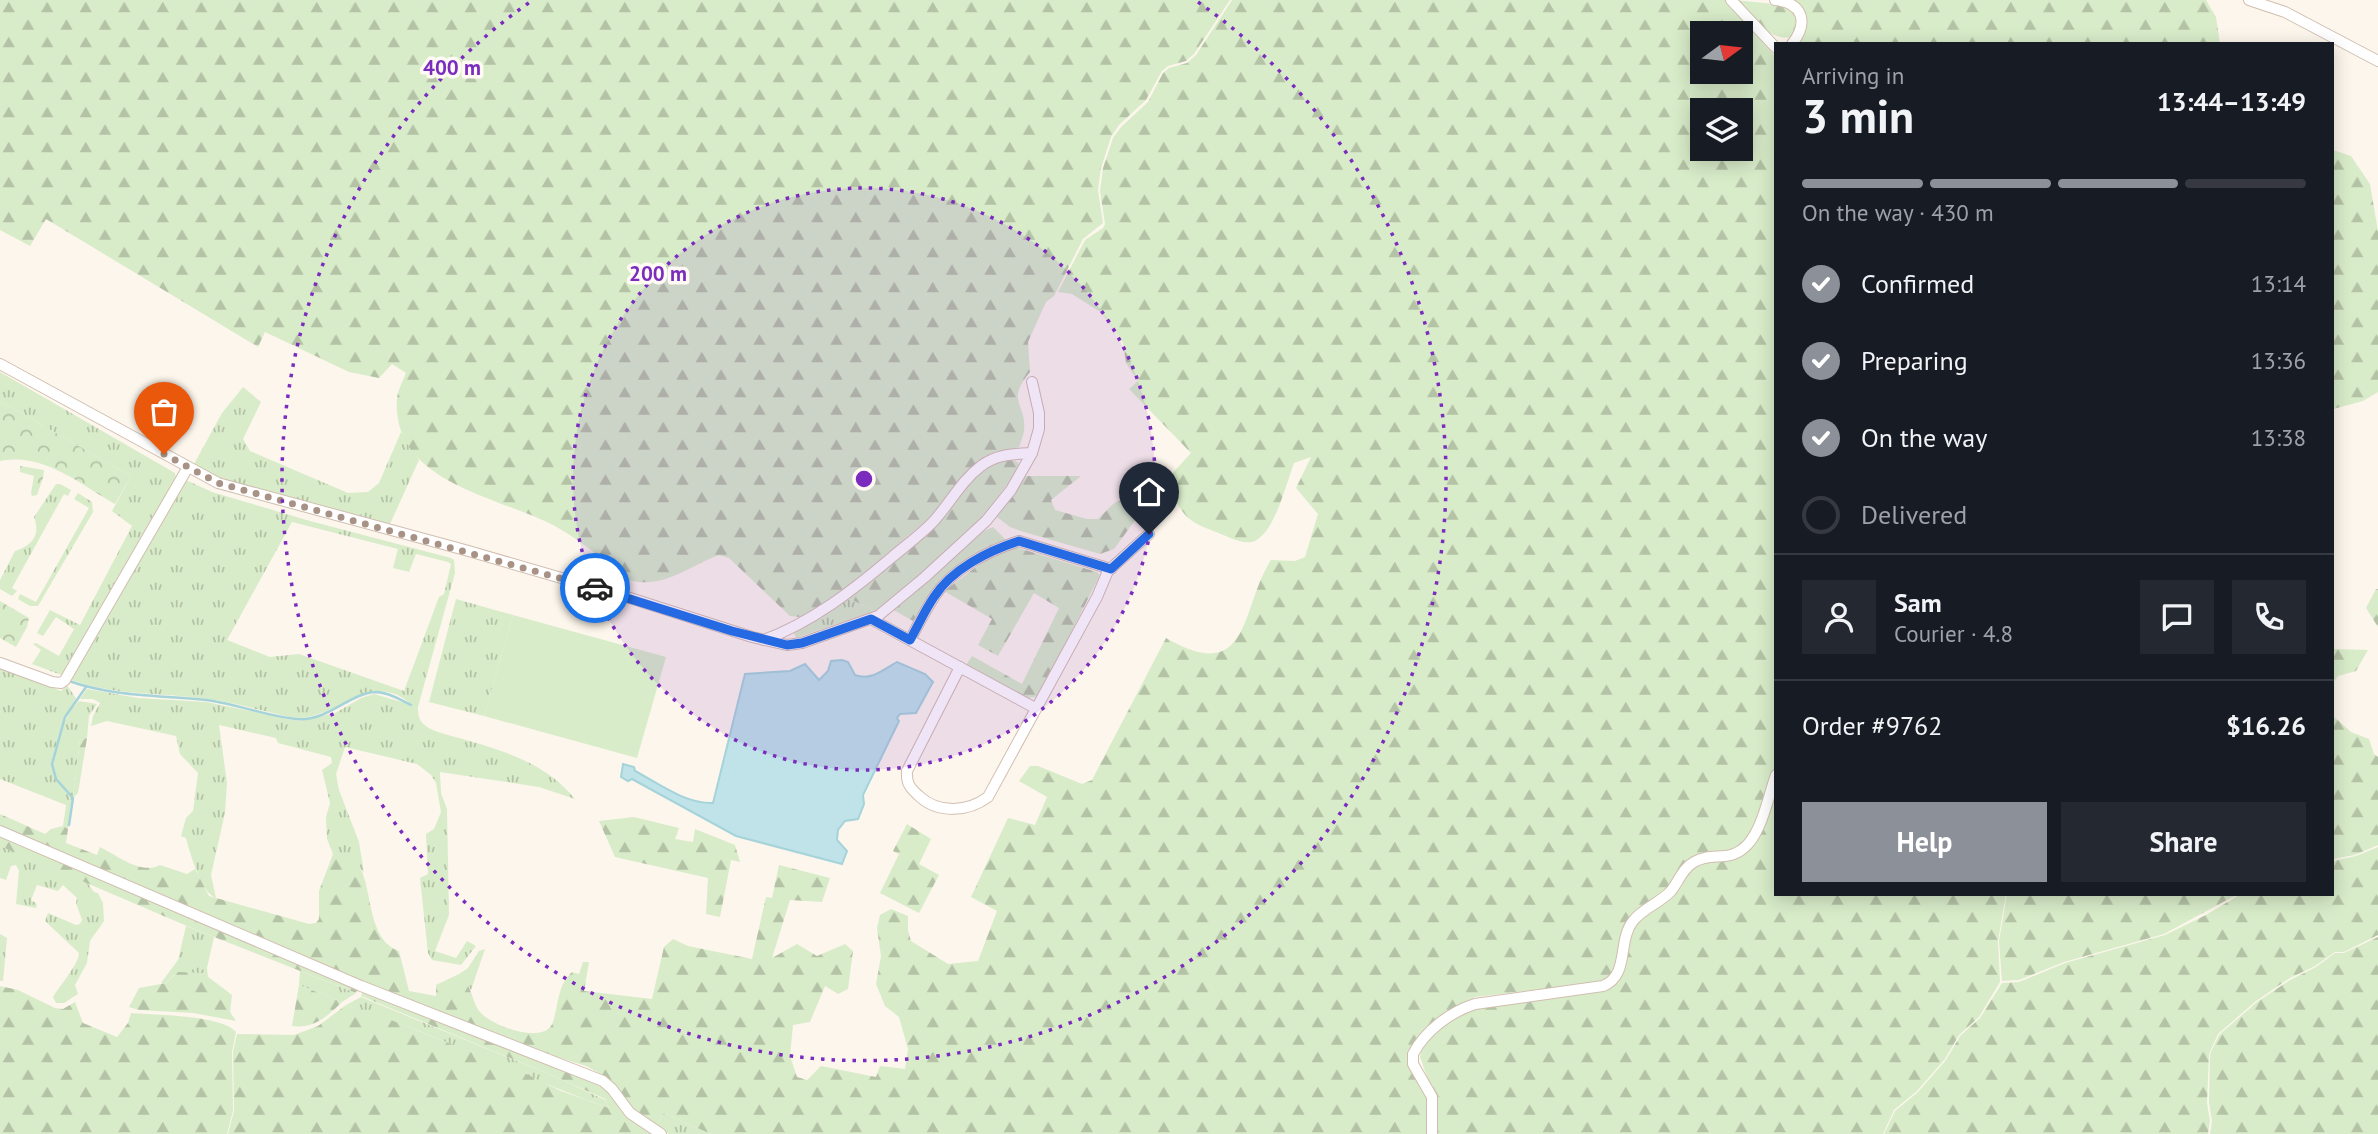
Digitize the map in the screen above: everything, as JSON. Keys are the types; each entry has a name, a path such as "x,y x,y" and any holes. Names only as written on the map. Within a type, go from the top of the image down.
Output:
{"street":[{"path":"1731,0 1774,46"},
{"path":"1775,0 1791,4 1800,14 1801,29 1792,42"},
{"path":"2249,0 2285,12 2378,61"},
{"path":"0,364 218,483 604,590 763,640 787,645 802,643 871,619 905,594 986,520 1011,490 1032,453 1039,429 1039,413 1032,382"},
{"path":"763,640 827,609 870,575 930,525 964,482 981,466 1002,456 1032,453"},
{"path":"0,663 52,682 65,680 188,467"},
{"path":"960,667 907,771 906,779 910,788 923,800 950,810 980,803 988,797 1111,569 1149,534"},
{"path":"910,640 935,595 951,578 982,556 1004,546 1019,541 1111,569"},
{"path":"871,619 1035,708"},
{"path":"1432,1134 1432,1097 1413,1064 1413,1054 1430,1032 1463,1008 1475,1004 1603,986 1612,982 1620,966 1627,929 1634,920 1671,891 1685,868 1695,861 1737,854 1747,845 1755,834 1774,781"},
{"path":"0,831 362,986 603,1081 612,1088 630,1113 660,1134"}],"green space":[{"path":"0,0 1230,0 1194,54 1186,61 1168,66 1162,71 1146,100 1119,125 1111,137 1101,168 1098,190 1103,223 1083,239 1054,296 1046,302 1028,342 1030,372 1018,396 1024,422 1019,447 980,461 928,519 853,583 813,612 800,617 790,616 729,558 719,555 656,581 633,581 617,573 595,553 555,526 452,483 429,468 411,450 400,427 397,398 406,373 392,364 379,378 349,372 265,332 258,347 46,219 30,246 0,230"},
{"path":"1232,0 1727,0 1745,21 1690,21 1690,84 1754,84 1754,32 1774,56 1774,774 1752,834 1734,852 1702,854 1685,862 1667,890 1640,908 1618,964 1609,979 1475,997 1441,1015 1415,1040 1411,1048 1427,1095 1428,1134 711,1134 664,1113 656,1125 629,1105 607,1077 586,1066 513,1043 377,990 0,827 0,814 45,834 51,829 63,826 68,829 66,843 97,855 100,847 145,868 160,865 187,874 195,869 209,896 309,924 316,923 319,919 319,891 333,854 348,856 358,864 364,878 377,928 386,942 399,951 409,991 436,996 436,985 459,974 467,983 477,1008 486,1017 506,1028 530,1033 540,1033 548,1029 553,1022 559,995 567,977 572,972 579,974 583,962 589,962 584,991 652,999 664,947 673,939 688,946 752,959 766,897 772,898 779,865 830,878 822,902 790,900 772,958 797,944 817,956 845,944 853,951 848,989 838,994 825,986 810,1022 793,1025 790,1056 797,1077 807,1080 821,1066 876,1077 880,1066 905,1069 908,1049 899,1017 885,1006 876,984 881,956 877,928 880,915 891,909 908,916 911,941 948,964 978,961 997,911 971,897 1008,818 1035,825 1047,797 1019,781 1030,766 1038,766 1082,784 1092,780 1166,638 1194,651 1214,653 1228,648 1247,619 1261,579 1271,560 1295,561 1305,557 1318,514 1296,488 1311,457 1294,463 1273,520 1260,538 1252,542 1243,542 1196,524 1187,517 1175,499 1163,499 1142,511 1114,549 1100,554 1010,527 997,517 1025,476 1081,476 1051,500 1055,510 1087,519 1098,519 1113,504 1169,477 1191,453 1129,389 1138,381 1126,363 1123,343 1102,313 1072,294 1058,292 1085,240 1105,224 1100,191 1103,168 1113,138 1148,102 1163,73 1169,68 1187,63 1196,55"},
{"path":"1736,0 1782,5 1795,12 1799,23 1792,37 1775,35 1768,31"},
{"path":"1790,0 2206,0 2216,17 2220,42 1800,42 1807,16 1803,9"},
{"path":"2334,150 2351,156 2370,184 2378,231 2378,392 2363,401 2334,409"},
{"path":"0,372 175,473 176,479 64,676 32,664 41,650 33,644 36,643 59,656 74,629 56,617 43,636 37,633 50,610 80,625 132,526 112,511 131,476 0,401"},
{"path":"243,387 261,402 243,439 250,451 348,493 368,492 379,483 401,432 419,460 390,524 217,477 194,464 222,413"},
{"path":"0,401 131,476 115,504 46,465 16,459 0,461"},
{"path":"1009,460 1018,462 1019,467 1005,488 972,528 936,564 875,611 846,597 986,467"},
{"path":"20,466 44,470 37,495 32,496 31,493 34,476 20,472"},
{"path":"186,480 212,492 454,560 455,573 418,707 420,720 438,732 494,748 529,763 546,772 575,799 539,787 440,772 441,793 447,809 449,915 435,951 456,958 467,941 476,946 461,965 432,960 428,953 420,878 428,874 426,834 434,829 441,812 436,783 431,775 417,764 345,747 336,774 339,790 359,842 364,873 351,859 333,854 327,839 326,817 330,803 322,770 332,763 331,757 278,743 276,738 219,725 227,783 225,813 211,875 216,898 201,881 186,838 181,836 186,818 193,811 198,773 180,754 176,736 107,721 91,726 100,703 93,699 80,699 87,689 138,698 206,702 298,721 335,713 374,694 412,705 398,695 370,693 329,710 296,718 223,701 120,691 69,679","holes":["292,522 398,549 393,568 409,572 416,554 451,564 444,594 439,597 404,691 299,654 270,657 227,640"]},
{"path":"56,484 71,490 68,496 64,494 12,588 17,591 12,596 0,589 0,580 15,551 30,543 36,535 34,517"},
{"path":"78,493 92,502 93,512 38,606 30,606 18,599 20,594 36,602 89,508 74,499"},
{"path":"993,527 1006,540 949,574 934,589 913,621 892,609 984,531"},
{"path":"1015,547 1100,575 1039,696 1028,698 966,665 972,656 1022,684 1059,608 1034,593 998,656 978,645 992,619 944,591 988,558"},
{"path":"2378,589 2378,627 2366,608"},
{"path":"846,597 875,611 796,638 794,633"},
{"path":"456,599 513,615 484,716 429,702"},
{"path":"0,601 29,618 16,647 0,638"},
{"path":"513,615 666,657 637,758 484,716"},
{"path":"2334,649 2368,650 2356,671 2338,676 2334,682"},
{"path":"0,667 61,691 67,685 77,700 64,718 52,766 61,732 73,708 79,701 97,704 89,716 87,738 80,740 73,798 54,776 72,798 68,829 63,826 66,805 0,779"},
{"path":"2334,717 2351,732 2369,739 2374,754 2378,757 2378,845 2355,855 2334,859"},
{"path":"87,738 78,793 73,798 80,740"},
{"path":"1774,791 1774,896 2006,896 1998,941 2000,982 1979,1017 1959,1035 1945,1059 1917,1091 1894,1110 1883,1134 1436,1134 1430,1085 1420,1057 1433,1035 1473,1008 1609,987 1619,982 1633,926 1672,898 1698,863 1735,860 1751,848"},
{"path":"634,817 679,828 675,839 693,842 695,829 735,845 740,862 731,860 720,917 706,914 708,878 615,857 599,821"},
{"path":"907,824 931,839 919,864 939,875 919,913 880,893 899,854 893,851"},
{"path":"0,834 358,987 356,993 194,929 0,846"},
{"path":"0,846 86,881 94,892 98,893 103,903 104,921 90,941 87,963 75,985 78,994 64,1003 56,1003 53,997 73,969 79,953 45,921 48,913 76,925 80,924 82,920 77,898 63,885 58,891 37,885 31,900 37,904 36,908 16,904 19,871 16,865 11,866 6,880 0,878"},
{"path":"2378,847 2378,935 2344,952 2335,952 2315,966 2290,978 2256,1001 2218,1034 2209,1054 2208,1134 1884,1134 1895,1111 1918,1092 1946,1060 1960,1036 1980,1018 2002,983 2019,982 2065,963 2165,935 2238,896 2334,896 2334,861"},
{"path":"2007,896 2234,896 2164,934 2064,962 2019,980 2002,981 1999,941"},
{"path":"186,926 214,937 207,968 208,977 203,973 174,975 166,983 161,983 178,960"},
{"path":"0,934 7,938 3,981 0,981"},
{"path":"2378,937 2378,1134 2210,1134 2210,1054 2219,1035 2257,1002 2290,980 2316,967 2335,953 2344,953"},
{"path":"485,949 471,990 459,974 468,968 479,951"},
{"path":"300,971 356,993 342,1002 299,985"},
{"path":"178,972 203,973 232,995 230,1012 236,1021 193,1013 129,1007 139,988 166,983"},
{"path":"299,985 342,1002 326,1017 314,1023 292,1026"},
{"path":"0,986 18,990 55,1008 63,1009 75,1002 83,1023 117,1037 128,1023 131,1013 203,1019 228,1026 236,1032 232,1052 233,1111 227,1134 0,1134"},
{"path":"364,989 605,1088 654,1134 228,1134 234,1111 233,1052 237,1034 294,1035 318,1026 346,1005 381,1016 524,1073 561,1091 609,1108 605,1099 361,996"},
{"path":"361,997 556,1077 605,1100 609,1108 380,1016 346,1005"},
{"path":"664,1113 711,1134 669,1134 656,1125"}],"water":[{"path":"831,661 848,662 855,675 866,677 877,674 897,662 925,674 933,682 916,713 900,714 897,718 899,721 863,795 864,804 858,819 845,821 838,830 837,840 847,851 842,864 736,836 632,779 628,781 621,777 623,764 634,767 635,771 662,787 692,800 713,803 745,674 790,671 805,664 819,680 828,671"}],"waterway":[{"path":"69,681 120,693 218,702 296,719 318,716 357,697 376,692 411,705"},
{"path":"69,825 73,798 56,779 52,764 65,717 86,687"}],"way so far":[{"path":"164,454 218,483 595,588"}],"route":[{"path":"595,588 711,625 787,645 802,643 871,619 910,640 935,595 951,578 982,556 1004,546 1019,541 1111,569 1149,534"}]}
